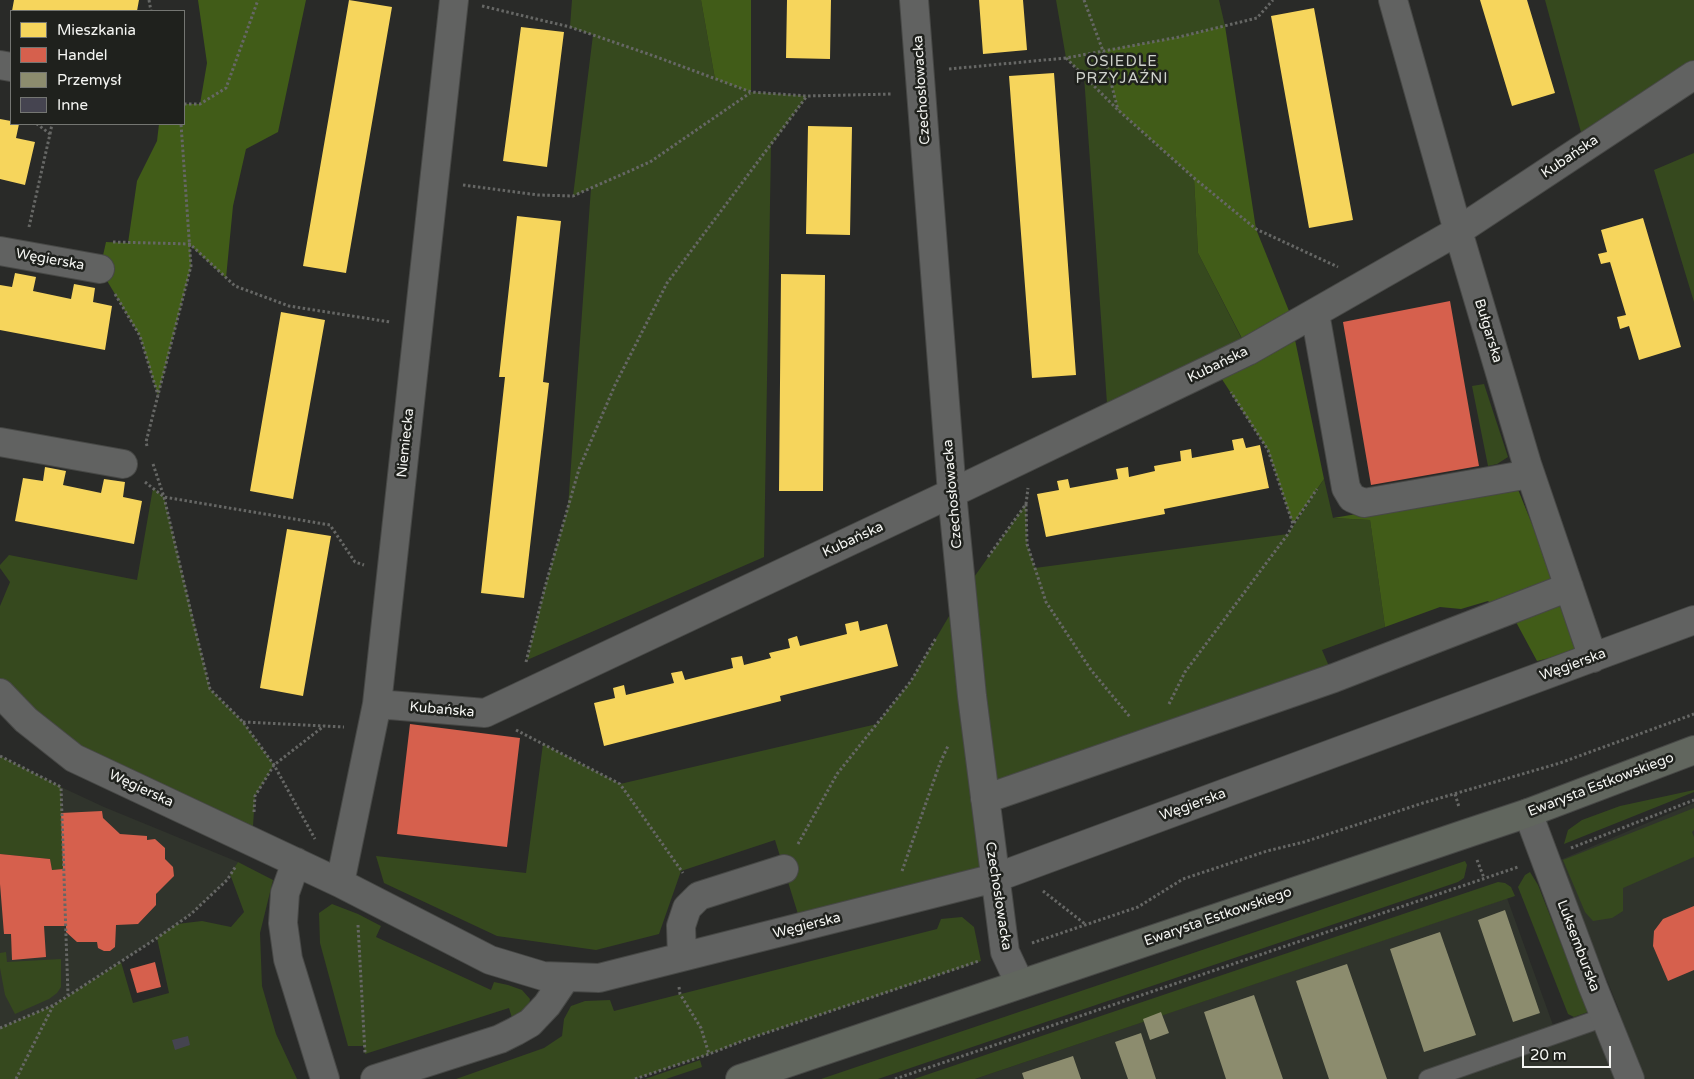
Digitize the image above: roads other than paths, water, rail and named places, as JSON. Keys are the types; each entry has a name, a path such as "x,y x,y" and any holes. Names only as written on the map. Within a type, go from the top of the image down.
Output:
{"main road":[{"name":"Ewarysta Estkowskiego","path":"740,1079 1528,812 1694,750"}],"street":[{"name":"Czechosłowacka","path":"914,0 922,83 952,493 972,696 985,799 1006,874 1005,952 1020,984"},
{"name":"Bułgarska","path":"1393,0 1458,231 1530,474 1593,658"},
{"name":"Niemiecka","path":"348,887 375,716 434,181 464,2"},
{"name":"Kubańska","path":"375,716 484,713 952,493 1248,351 1458,231 1694,75"},
{"name":"Węgierska","path":"11,253 100,269"},
{"path":"1315,312 1346,488 1352,498 1364,503 1530,474"},
{"path":"0,442 123,464"},
{"path":"985,799 1334,678 1569,587"},
{"name":"Węgierska","path":"0,693 26,720 74,758 348,887 490,960 543,976 599,978 1006,874 1694,620"},
{"name":"Luksemburska","path":"1528,812 1544,859 1630,1079"},
{"path":"296,862 285,893 282,923 288,959 326,1079"},
{"path":"677,959 681,926 686,908 699,896 784,869"},
{"path":"376,1079 516,1031 530,1023 548,1005 566,977"}],"lane":[{"path":"1428,1079 1605,1017"}],"district":[{"name":"OSIEDLE PRZYJAŹNI","path":"1122,70"}]}
